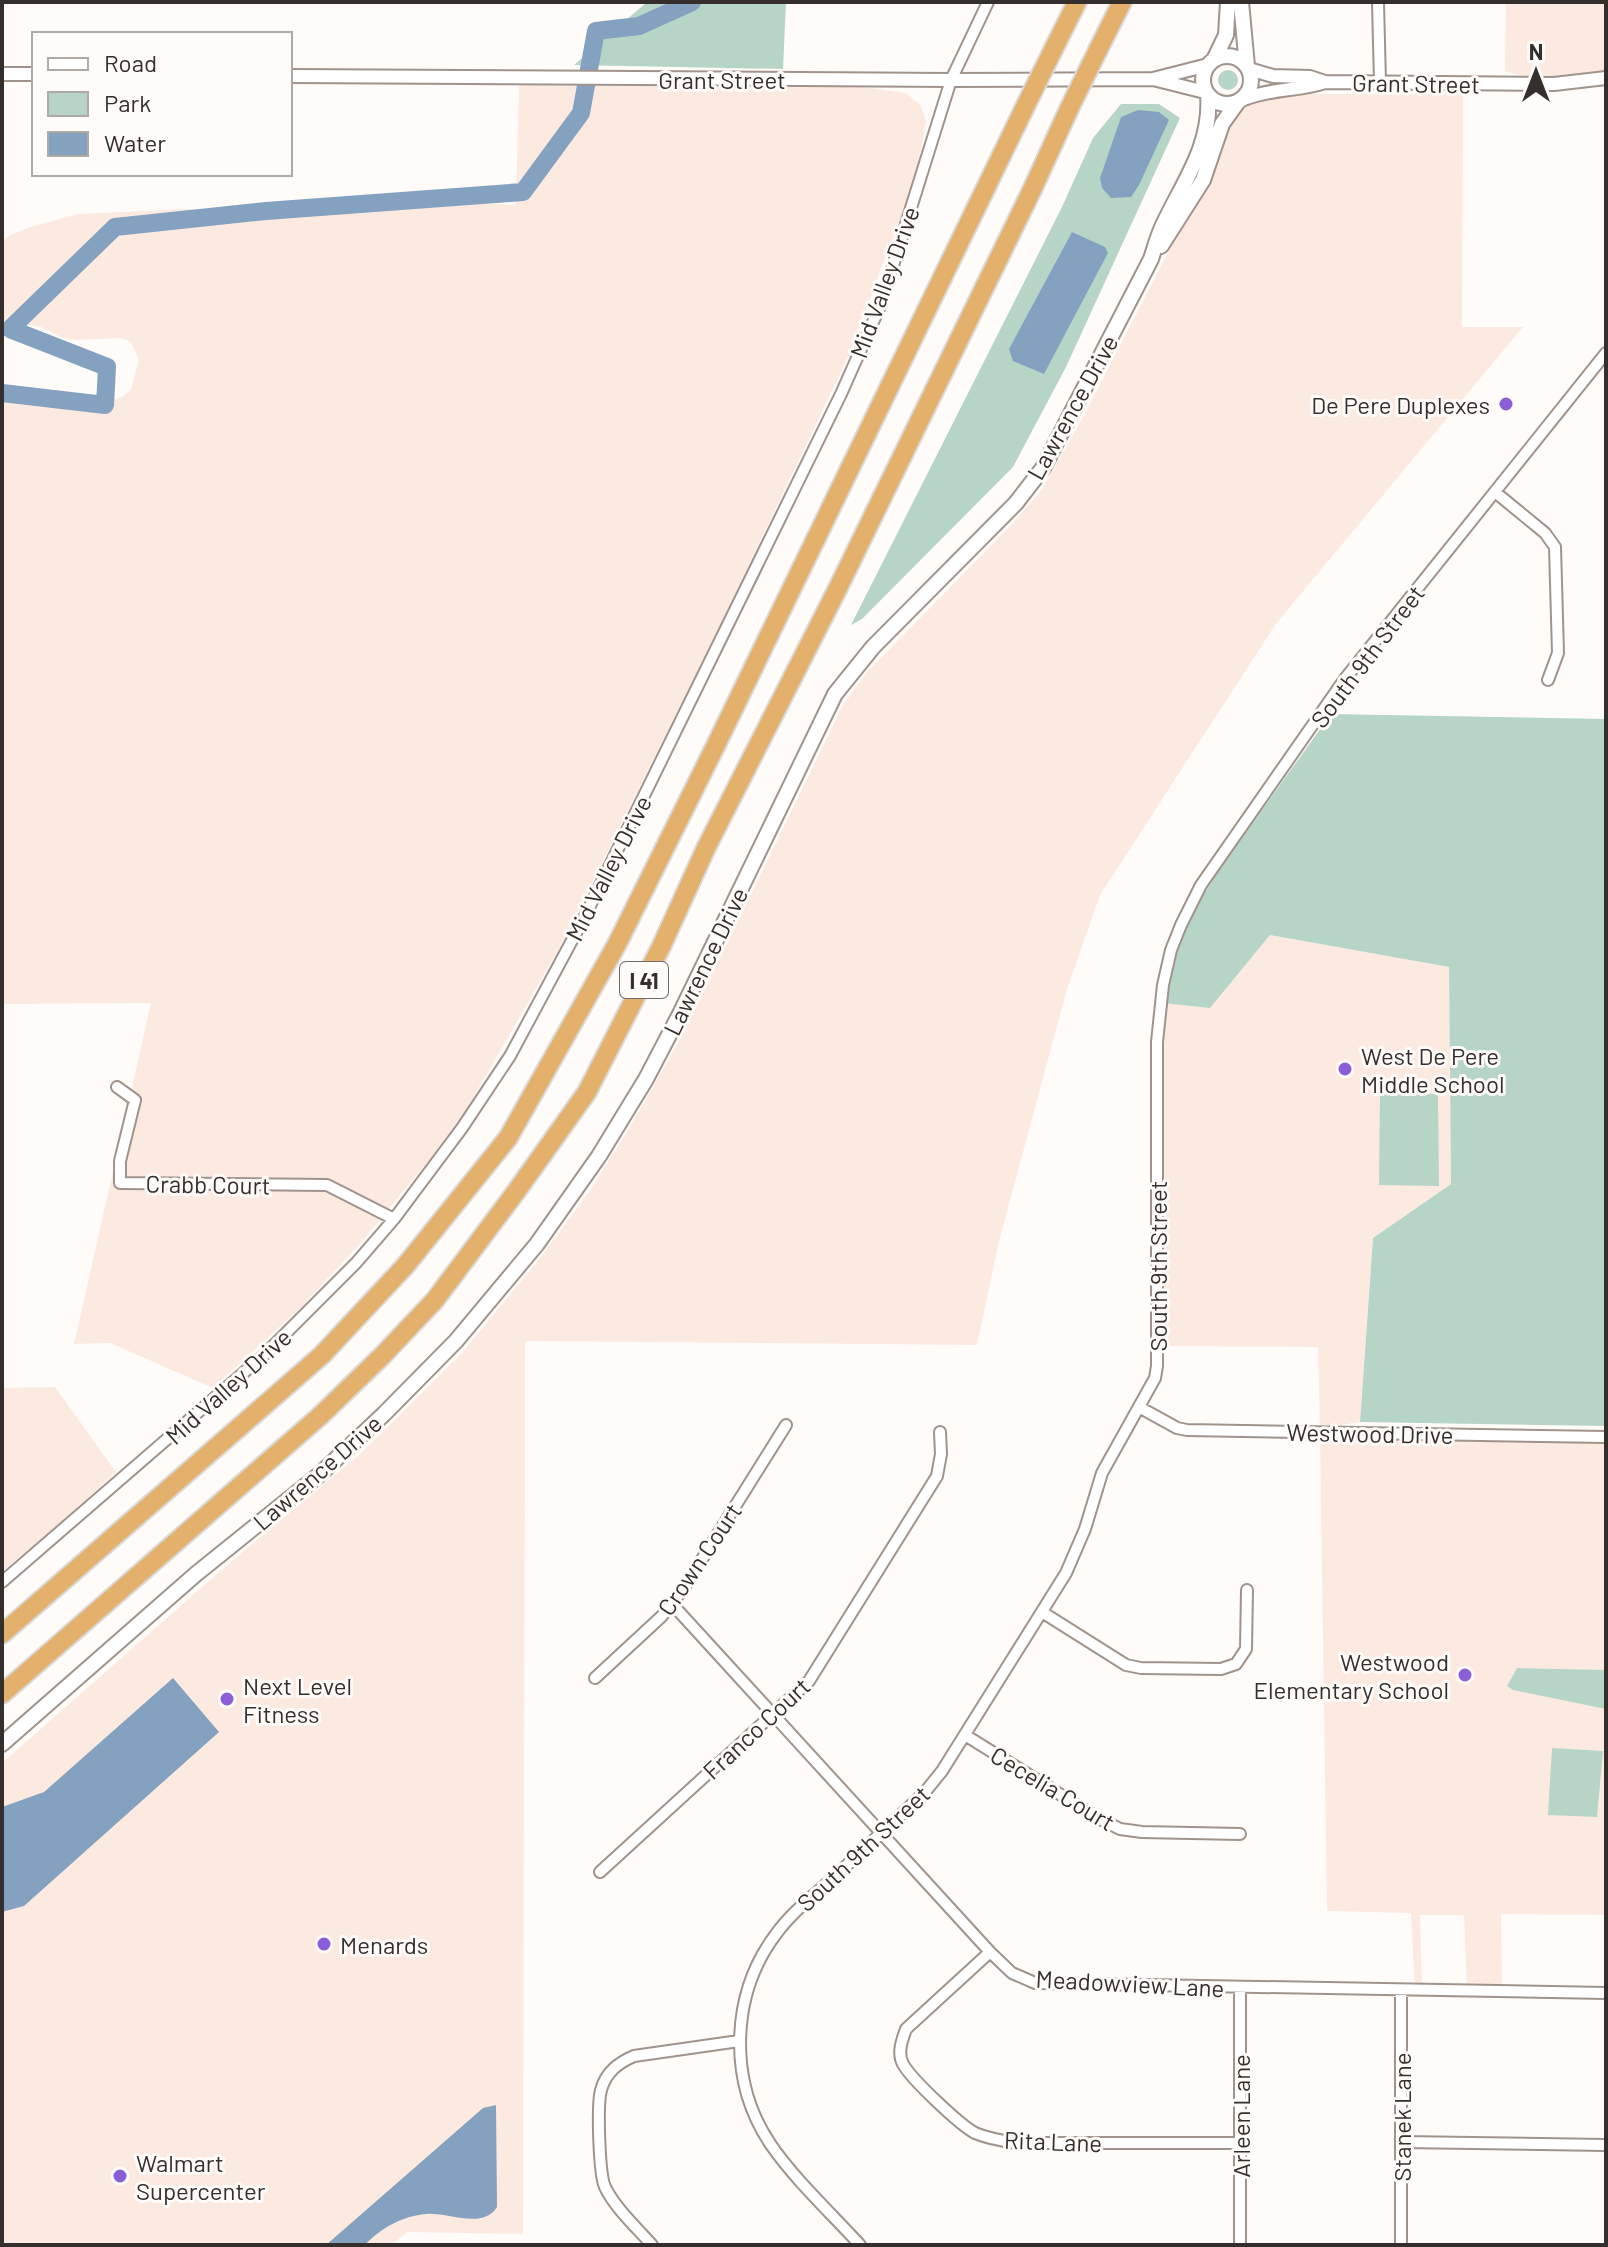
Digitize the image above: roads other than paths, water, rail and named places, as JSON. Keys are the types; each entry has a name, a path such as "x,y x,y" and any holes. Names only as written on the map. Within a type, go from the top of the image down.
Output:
{"highway":[{"name":"I 41","path":"2,1634 322,1355 406,1265 508,1138 617,944 1077,2"},
{"name":"I 41","path":"2,1694 320,1416 382,1356 435,1300 587,1092 837,590 1122,2"}],"main road":[{"path":"1228,2 1226,35 1203,78 1206,94 1221,104 1240,101"},
{"path":"1151,259 1203,180 1222,124 1251,84 1241,2"},
{"path":"1211,62 1221,57 1236,57 1248,67"},
{"name":"Lawrence Drive","path":"2,1744 196,1574 319,1475 456,1341 537,1244 599,1156 646,1079 835,694 873,647 1016,503 1043,468 1151,259 1162,227 1206,137 1209,111 1206,94"}],"street":[{"name":"Mid Valley Drive","path":"2,1582 264,1355 356,1263 394,1219 462,1128 510,1056 584,918 841,394 881,304 951,80 988,2"},
{"path":"1378,2 1380,83"},
{"name":"Grant Street","path":"292,76 1153,79 1211,62"},
{"name":"Grant Street","path":"1248,67 1273,76 1310,77 1325,82 1554,84 1606,88"},
{"path":"2,74 32,74"},
{"name":"Grant Street","path":"1554,84 1606,78"},
{"name":"Grant Street","path":"1153,79 1206,94"},
{"name":"Grant Street","path":"1240,101 1274,89 1310,87 1325,82"},
{"name":"South 9th Street","path":"860,2245 785,2162 760,2126 744,2082 739,2041 747,1991 754,1971 770,1942 791,1916 925,1792 965,1735 1077,1551 1102,1473 1155,1378 1157,1042 1160,1003 1173,943 1201,885 1344,680 1606,353"},
{"path":"1495,492 1545,533 1555,547 1558,653 1548,680"},
{"name":"Crabb Court","path":"117,1087 135,1100 120,1161 120,1183 327,1185 394,1219"},
{"name":"Westwood Drive","path":"1139,1407 1177,1428 1187,1430 1606,1437"},
{"name":"Crown Court","path":"595,1678 672,1604 786,1425"},
{"name":"Franco Court","path":"600,1872 809,1681 937,1476 941,1454 940,1432"},
{"path":"1042,1612 1126,1665 1221,1669 1236,1664 1246,1649 1247,1590"},
{"name":"Meadowview Lane","path":"672,1604 990,1952 1012,1973 1035,1983 1606,1993"},
{"name":"Cecelia Court","path":"965,1735 1120,1829 1240,1834"},
{"name":"Rita Lane","path":"990,1952 906,2029 900,2045 902,2063 960,2123 993,2139 1017,2143 1240,2143"},
{"name":"Arleen Lane","path":"1240,1988 1240,2245"},
{"name":"Stanek Lane","path":"1401,1990 1401,2245"},
{"path":"652,2245 607,2191 601,2175 600,2092 607,2075 619,2063 634,2056 739,2041"},
{"path":"1401,2142 1606,2145"}],"water":[{"path":"1138,110 1159,112 1169,120 1131,197 1111,198 1102,188 1100,178 1121,117"},
{"path":"1072,232 1105,247 1108,253 1044,374 1013,361 1009,349"},
{"path":"173,1678 219,1732 24,1906 2,1912 2,1807 44,1792"},
{"path":"496,2105 497,2207 491,2214 474,2219 417,2215 392,2224 365,2245 326,2245 483,2108"}],"waterway":[{"path":"2,393 105,405 107,367 10,329 115,227 266,211 523,192 581,113 596,31 639,26 692,2"}],"place":[{"name":"De Pere Duplexes","path":"1506,404"},
{"name":"West De Pere Middle School","path":"1345,1069"},
{"name":"Westwood Elementary School","path":"1465,1675"},
{"name":"Next Level Fitness","path":"227,1699"},
{"name":"Menards","path":"324,1944"},
{"name":"Walmart Supercenter","path":"120,2176"}]}
